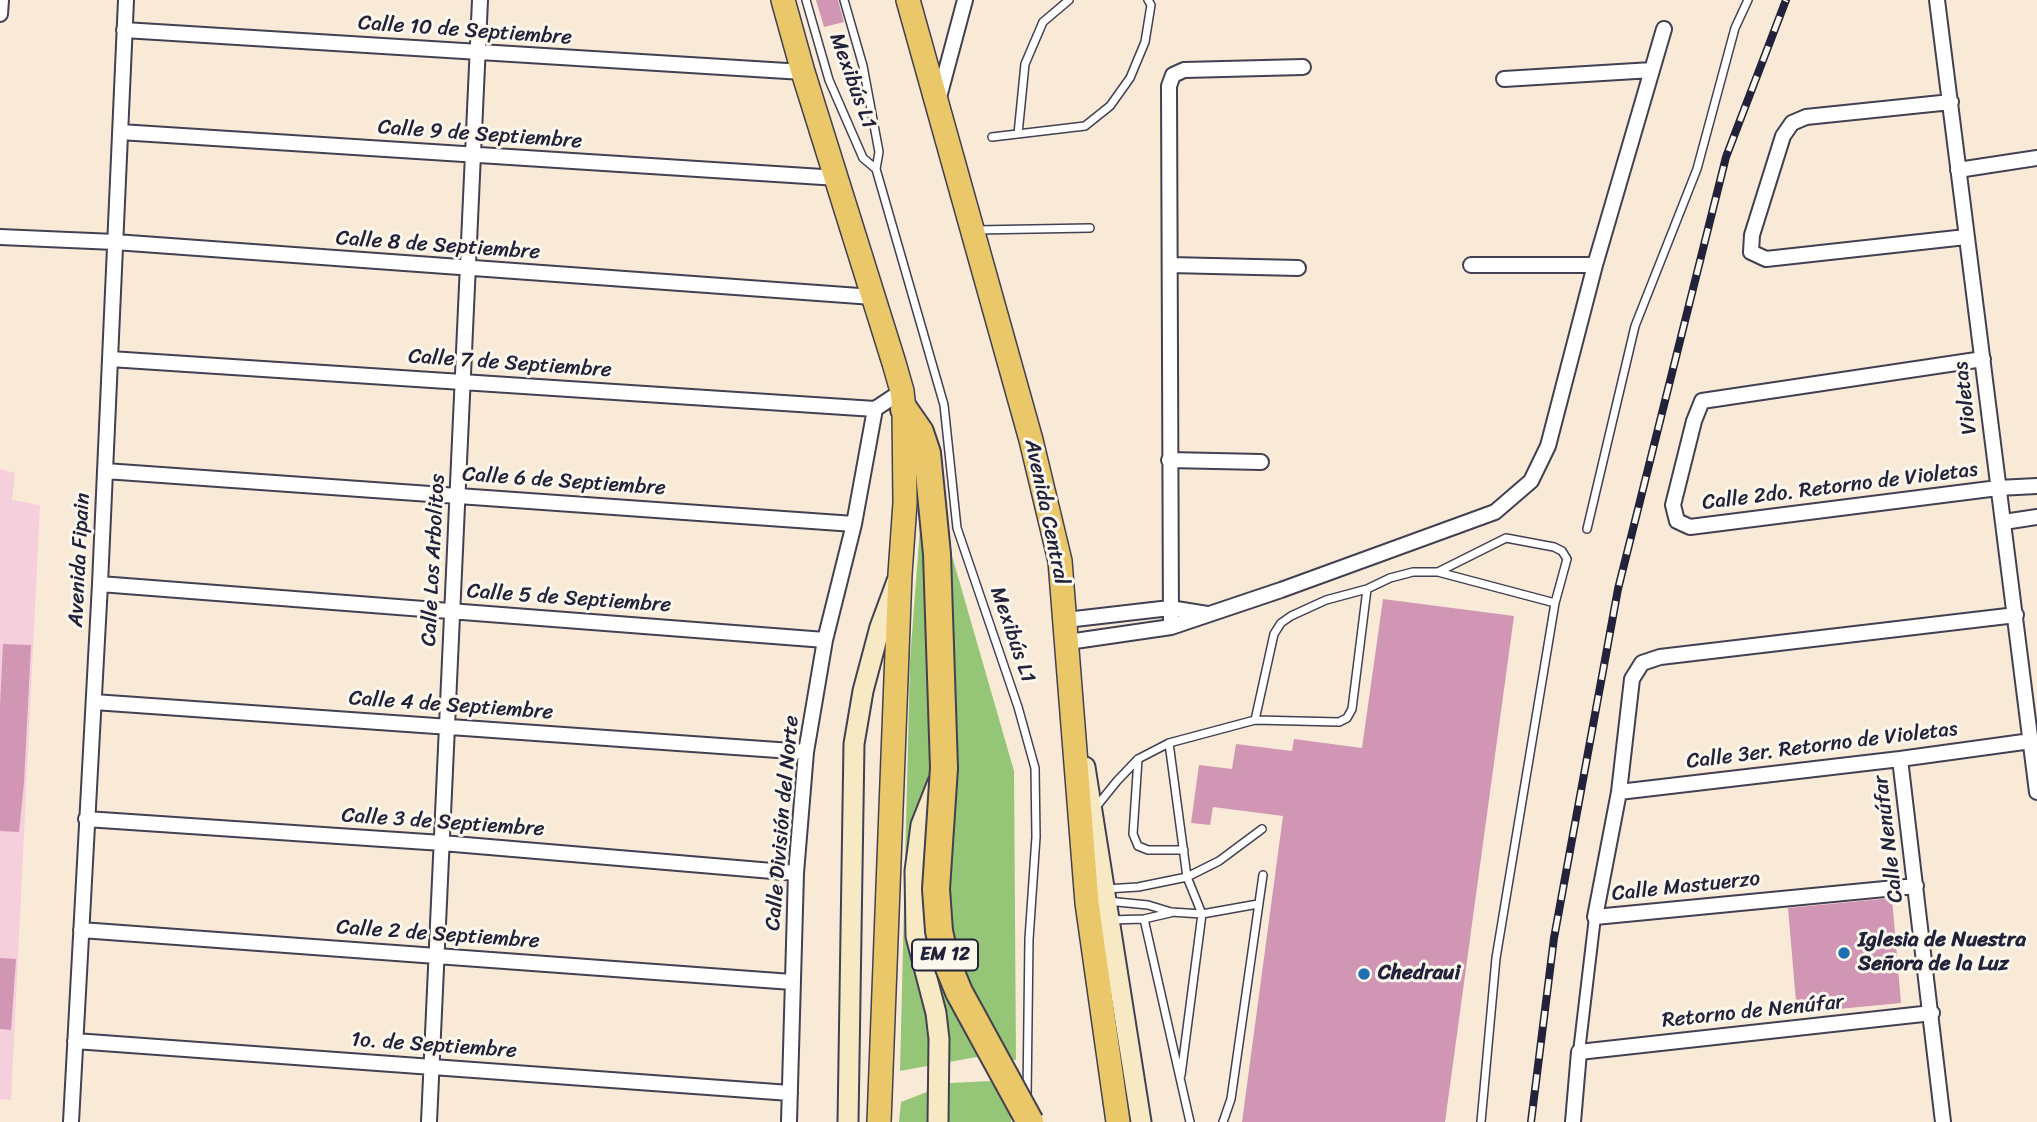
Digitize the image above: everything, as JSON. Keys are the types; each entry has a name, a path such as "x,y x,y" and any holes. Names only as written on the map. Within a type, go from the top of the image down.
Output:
{"highway":[{"path":"783,0 903,400 920,432 926,453 937,554 944,768"},
{"name":"Avenida Central","path":"912,5 937,106 1034,454 1060,561 1087,903 1118,1122"},
{"path":"879,1122 905,503 903,400"},
{"name":"EM 12","path":"944,768 936,889 939,931 945,958 964,1003 1028,1122"}],"main road":[{"path":"848,1122 854,744 863,691 880,627 900,574"},
{"path":"1070,682 1093,811 1141,1122"},
{"path":"938,1122 938,1026 916,936 915,871 921,825 944,768"}],"street":[{"path":"0,14 1,0"},
{"name":"Avenida Fipain","path":"71,1122 100,583 126,0"},
{"name":"Calle Los Arbolitos","path":"429,1122 480,0"},
{"path":"937,106 965,0"},
{"name":"Violetas","path":"1937,0 2037,792"},
{"path":"1067,631 1171,627 1494,512 1531,481 1548,446 1595,265 1664,29"},
{"name":"Calle 10 de Septiembre","path":"124,30 477,54 803,72"},
{"path":"1171,627 1169,86 1173,75 1184,70 1303,67"},
{"path":"1504,79 1652,70"},
{"path":"1951,102 1806,117 1792,123 1783,136 1752,235 1751,252 1766,259 1966,237"},
{"name":"Calle 9 de Septiembre","path":"120,132 838,178"},
{"path":"1958,170 2037,158"},
{"name":"Calle 8 de Septiembre","path":"0,237 115,242 873,298"},
{"path":"1170,265 1298,268"},
{"path":"1471,265 1595,265"},
{"name":"Calle 7 de Septiembre","path":"110,359 875,409"},
{"name":"Calle 2do. Retorno de Violetas","path":"1983,359 1702,401 1694,421 1673,505 1677,521 1690,527 1998,488"},
{"path":"875,409 903,400"},
{"name":"Calle División del Norte","path":"789,1122 796,873 806,752 825,639 853,524 875,409"},
{"path":"1169,460 1261,462"},
{"name":"Calle 6 de Septiembre","path":"105,471 853,524"},
{"path":"1998,488 2037,486"},
{"path":"2004,522 2037,517"},
{"name":"Calle 5 de Septiembre","path":"100,583 825,639"},
{"path":"1067,631 1170,608 1209,614"},
{"path":"1595,917 1619,792 1632,679 1642,663 1660,657 2016,615"},
{"name":"Calle 4 de Septiembre","path":"94,702 806,752"},
{"name":"Calle 3er. Retorno de Violetas","path":"1619,792 2031,741"},
{"name":"Calle Nenúfar","path":"1900,759 1943,1122"},
{"name":"Calle 3 de Septiembre","path":"86,819 442,843 796,873"},
{"name":"Calle Mastuerzo","path":"1579,1052 1595,917 1916,886"},
{"name":"Calle 2 de Septiembre","path":"81,930 792,982"},
{"name":"Retorno de Nenúfar","path":"1579,1052 1932,1013"},
{"name":"1o. de Septiembre","path":"75,1041 790,1093"},
{"path":"1573,1122 1579,1052"}],"lane":[{"name":"Mexibús L1","path":"806,0 829,80 863,158 876,169"},
{"name":"Mexibús L1","path":"844,0 863,66 879,152 876,169 944,405 957,528 1018,707 1035,768 1036,837 1029,939 1028,1122"},
{"path":"1018,134 1025,64 1043,22 1069,0"},
{"path":"992,137 1085,126 1110,106 1130,78 1145,42 1151,5 1148,0"},
{"path":"1587,529 1635,326 1698,169 1735,28 1748,0"},
{"path":"972,230 1090,228"},
{"path":"1438,572 1506,538 1555,547 1562,551 1567,559 1555,603 1496,958 1481,1122"},
{"path":"1255,720 1274,634 1281,623 1291,616 1326,600 1413,572 1438,572 1555,603"},
{"path":"1093,811 1138,759 1169,743 1255,720 1339,722 1347,718 1352,709 1367,589"},
{"path":"1169,743 1187,877 1202,914 1181,1075"},
{"path":"1138,759 1133,834 1138,846 1148,850 1184,850"},
{"path":"1107,903 1138,887 1187,877 1219,860 1262,829"},
{"path":"1223,1122 1231,1099 1262,875"},
{"path":"1107,903 1148,905 1171,912 1202,914 1258,904"},
{"path":"1107,903 1144,919 1171,912"},
{"path":"1144,919 1190,1122"}],"shaded area":[{"path":"0,469 15,473 12,500 40,505 11,1100 0,1099"}],"green space":[{"path":"925,462 1014,771 1016,1060 982,1056 900,1071 910,660"},
{"path":"991,1081 1011,1084 1011,1122 899,1122 901,1102 950,1083"}],"building":[{"path":"816,0 838,0 844,22 824,27"},
{"name":"Chedraui","path":"1383,599 1514,616 1445,1122 1242,1122 1283,816 1213,807 1210,825 1191,823 1199,765 1232,769 1236,744 1292,751 1294,739 1362,748"},
{"path":"3,644 31,645 19,832 0,831"},
{"name":"Iglesia de Nuestra Señora de la Luz","path":"1892,898 1901,1003 1797,1013 1788,908"},
{"path":"0,958 16,959 11,1030 0,1029"}],"railway":[{"path":"1531,1122 1554,938 1618,589 1726,157 1786,0"}],"place":[{"name":"Iglesia de Nuestra Señora de la Luz","path":"1844,953"},
{"name":"Chedraui","path":"1364,974"}]}
